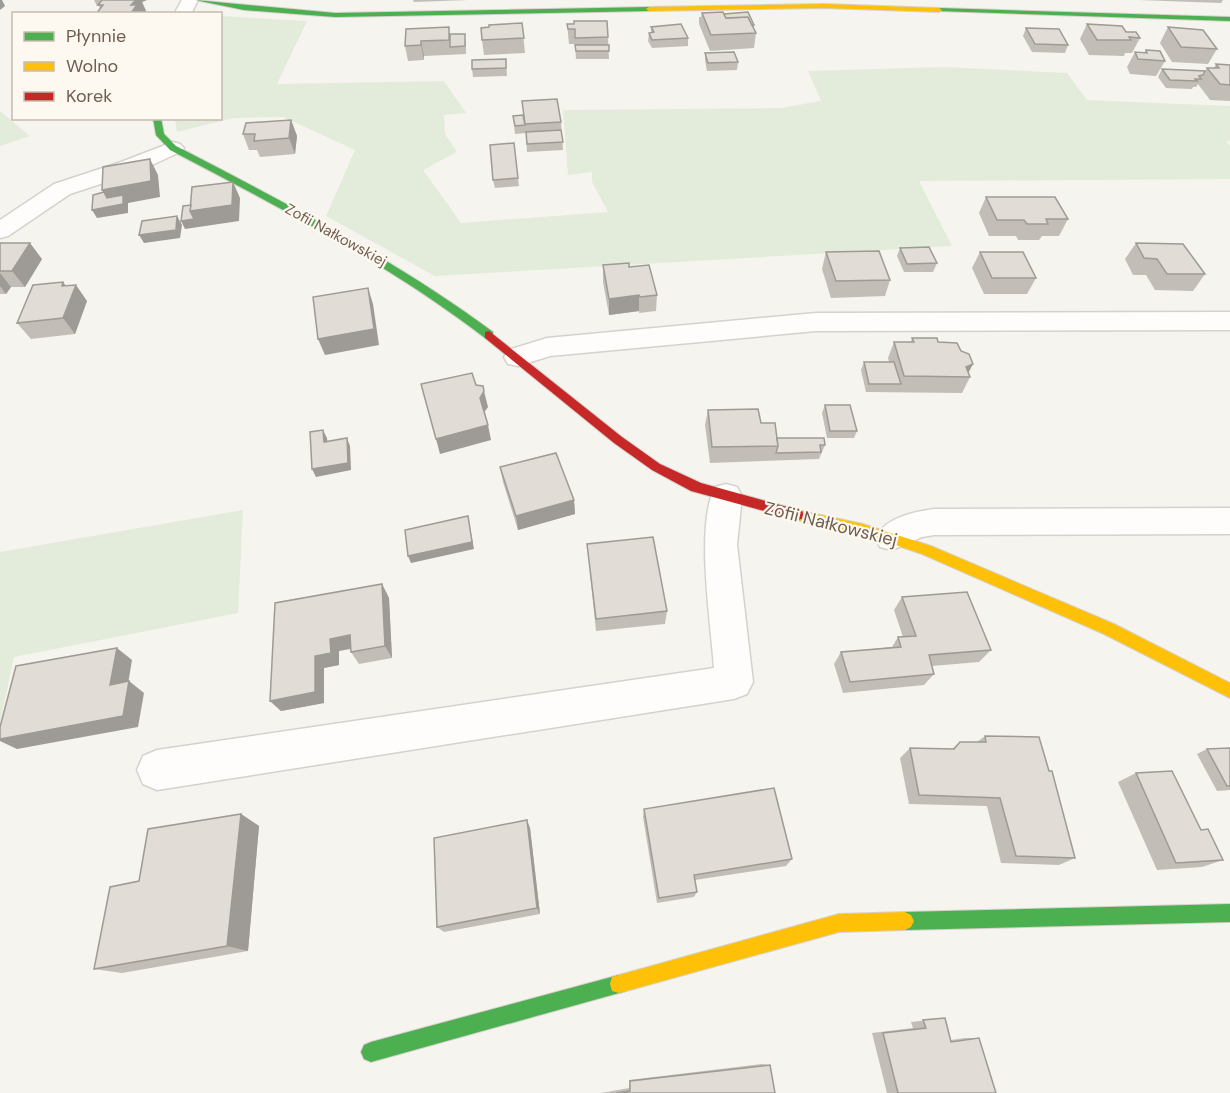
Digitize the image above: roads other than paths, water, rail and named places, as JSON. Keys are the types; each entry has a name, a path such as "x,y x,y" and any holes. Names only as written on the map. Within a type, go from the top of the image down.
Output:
{"street":[{"path":"198,0 244,8 334,15 824,6 1230,19"},
{"path":"0,231 62,189 129,167 173,148 160,135 157,120"},
{"name":"Zofii Nałkowskiej","path":"173,148 322,225 382,260 435,295 518,357 644,459 677,478 726,496 892,537 1113,630 1230,691"},
{"path":"518,357 548,347 816,322 1230,321"},
{"path":"158,770 734,682 721,545 726,496"},
{"path":"892,537 916,525 934,522 1230,522"},
{"path":"371,1052 839,922 1230,913"}]}
